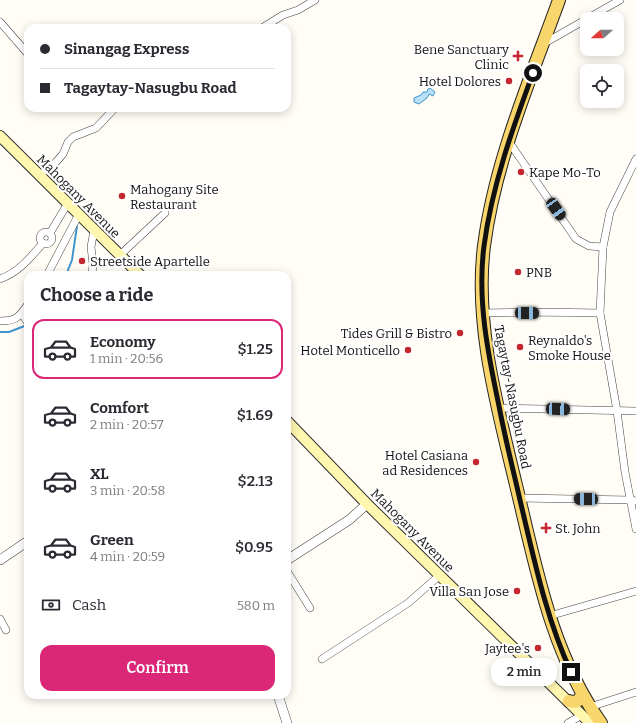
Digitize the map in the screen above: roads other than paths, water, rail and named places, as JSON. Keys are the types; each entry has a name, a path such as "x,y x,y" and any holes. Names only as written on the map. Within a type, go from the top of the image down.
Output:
{"main road":[{"name":"Tagaytay-Nasugbu Road","path":"559,0 508,142 497,180 484,247 482,270 483,313 487,344 499,408 519,498 549,616 564,657 582,694 586,711 601,723"},
{"name":"Mahogany Avenue","path":"0,136 136,271"},
{"name":"Mahogany Avenue","path":"291,425 440,576 569,701 586,711 590,723"},
{"path":"569,701 579,701 582,694"}],"street":[{"path":"268,24 283,15 298,10 315,0"},
{"path":"543,44 620,0"},
{"path":"0,22 24,49"},
{"path":"40,175 63,154 68,142 73,137 96,128 111,112"},
{"path":"508,142 576,239 589,246 604,247"},
{"path":"636,159 633,162 610,212 604,247 600,313 617,411 625,472 633,501 636,529"},
{"path":"0,270 2,278 22,267 43,243 41,240 42,235 44,232 50,233 68,203"},
{"path":"120,255 165,213"},
{"path":"49,271 79,214"},
{"path":"92,271 91,247 94,230"},
{"path":"0,321 9,321 18,318 24,311"},
{"path":"483,313 538,313 548,311 600,313"},
{"path":"499,408 636,411"},
{"path":"519,498 633,501"},
{"path":"291,557 349,520 368,504"},
{"path":"0,560 24,543"},
{"path":"322,659 408,603 440,576"},
{"path":"291,577 310,608"},
{"path":"549,616 636,591"},
{"path":"0,619 6,630"},
{"path":"568,723 586,711 636,692"},
{"path":"279,699 287,723"}],"water":[{"path":"430,88 435,92 433,96 429,94 427,98 419,104 414,102 414,98 421,95 423,92 427,92"}],"waterway":[{"path":"68,271 72,260 77,226"},
{"path":"0,332 9,332 24,326"}],"place":[{"name":"Bene Sanctuary Clinic","path":"518,56"},
{"name":"Hotel Dolores","path":"509,81"},
{"name":"Kape Mo-To","path":"521,172"},
{"name":"Mahogany Site Restaurant","path":"122,196"},
{"name":"Streetside Apartelle","path":"82,261"},
{"name":"PNB","path":"518,272"},
{"name":"Tides Grill & Bistro","path":"460,333"},
{"name":"Reynaldo's Smoke House","path":"520,347"},
{"name":"Hotel Monticello","path":"408,350"},
{"name":"Hotel Casiana ad Residences","path":"476,462"},
{"name":"St. John","path":"546,528"},
{"name":"Villa San Jose","path":"517,591"},
{"name":"Jaytee's","path":"538,648"}]}
